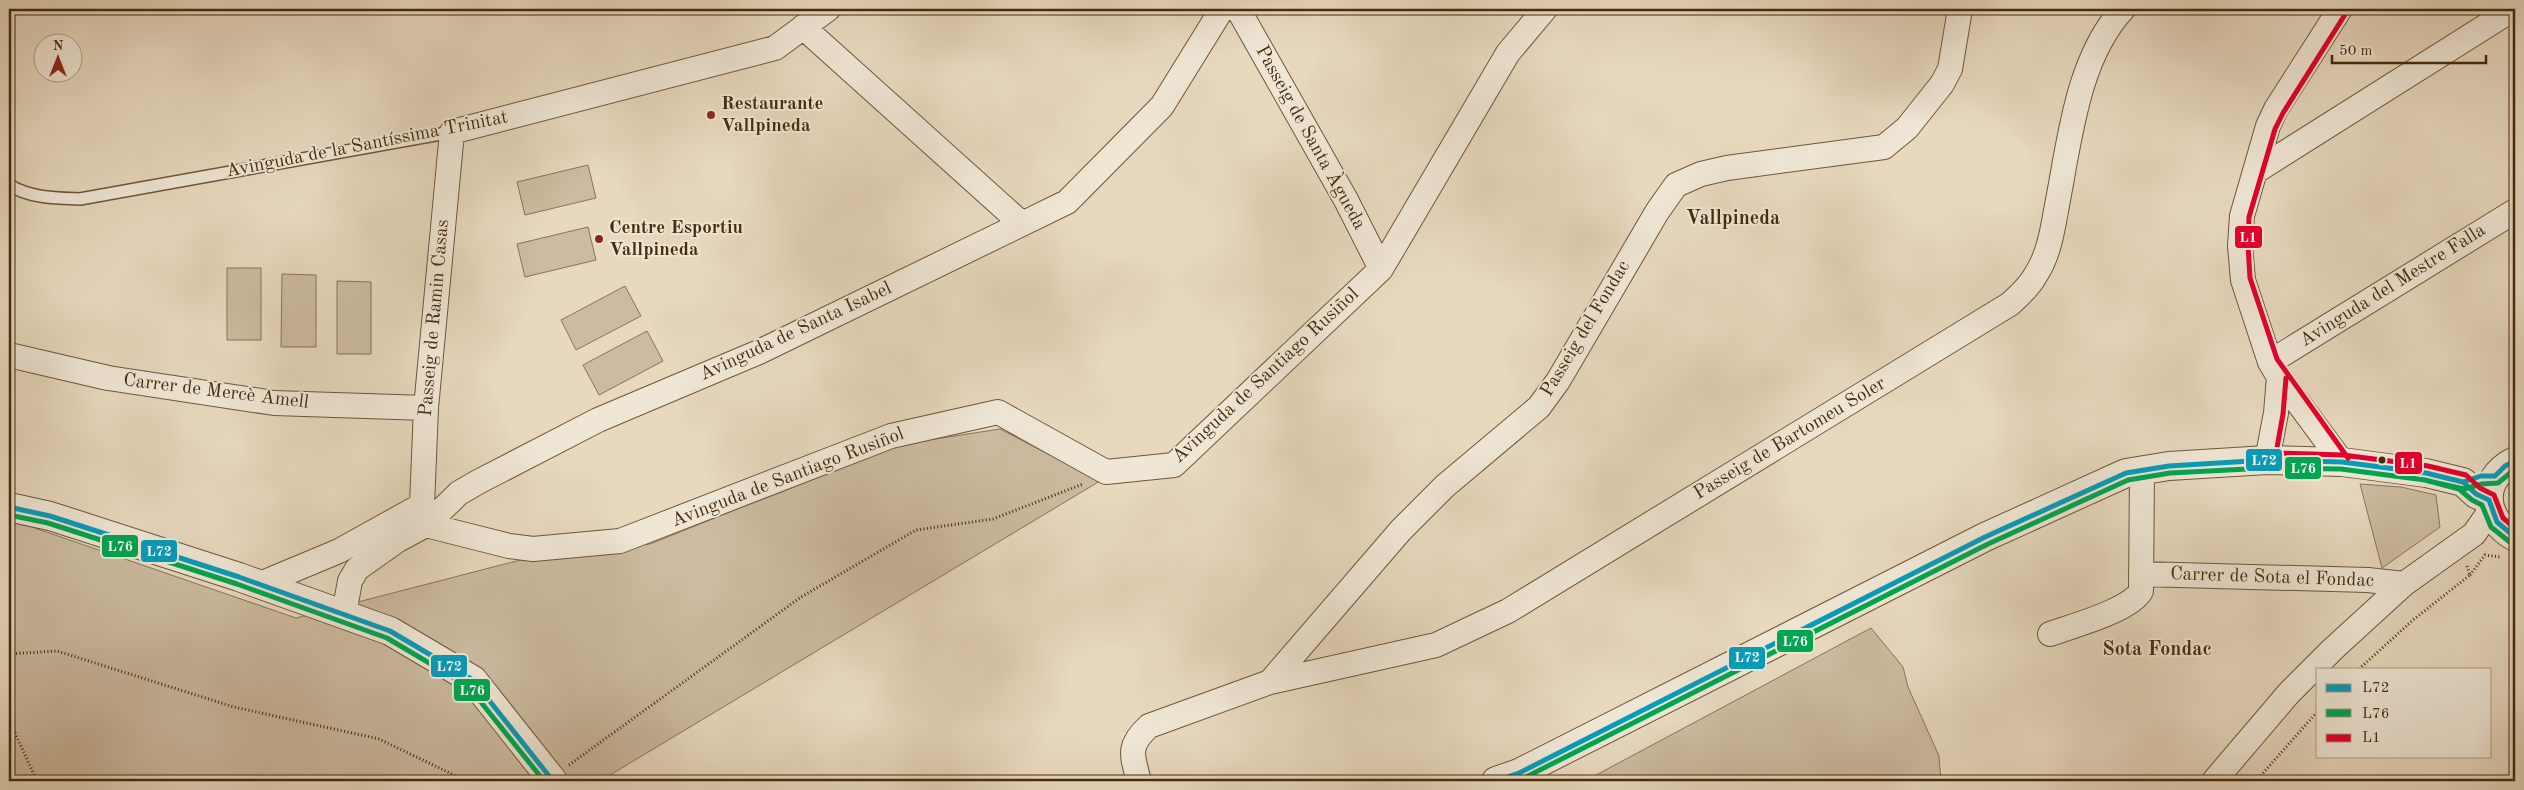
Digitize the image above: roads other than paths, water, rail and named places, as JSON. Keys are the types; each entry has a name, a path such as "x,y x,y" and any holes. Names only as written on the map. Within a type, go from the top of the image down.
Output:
{"street":[{"name":"Avinguda de la Santíssima Trinitat","path":"452,132 775,48 828,9"},
{"name":"Avinguda de Santa Isabel","path":"344,614 350,581 357,569 398,540 424,515 466,489 598,420 759,352 1067,202 1162,106 1222,9"},
{"name":"Passeig de Santa Àgueda","path":"1238,9 1346,200 1381,269"},
{"name":"Avinguda de Santiago Rusiñol","path":"424,515 509,546 533,549 620,541 891,436 998,412 1106,472 1174,465 1381,269 1508,53 1545,9"},
{"name":"Passeig del Fondac","path":"1139,781 1132,750 1138,736 1149,726 1270,682 1401,530 1445,486 1539,407 1558,381 1657,212 1676,184 1701,174 1727,168 1884,147 1908,128 1942,84 1950,69 1960,9"},
{"name":"Passeig de Bartomeu Soler","path":"1270,682 1436,645 1508,611 2010,304 2036,276 2050,243 2068,146 2088,66 2114,18 2123,9"},
{"path":"2340,9 2276,109 2268,126 2242,216 2240,246 2243,280 2275,369 2342,462"},
{"path":"2256,171 2513,9"},
{"path":"802,27 1022,224"},
{"name":"Passeig de Ramin Casas","path":"424,515 426,408 452,132"},
{"name":"Avinguda del Mestre Falla","path":"2275,369 2515,211"},
{"name":"Carrer de Mercè Amell","path":"9,355 108,378 274,403 426,408"},
{"path":"2267,460 2275,369"},
{"path":"1496,781 1519,773 1985,537 2087,489 2126,473 2170,466 2267,460 2342,462 2426,473 2463,482 2481,476 2502,511 2468,539 2404,584 2288,693 2214,781"},
{"path":"2050,634 2120,607 2138,595 2141,590 2142,470"},
{"path":"9,507 50,516 260,584 390,630 473,680 552,780"},
{"path":"260,584 424,515"},
{"name":"Carrer de Sota el Fondac","path":"2141,574 2368,580 2404,584"}],"lane":[{"name":"Avinguda de la Santíssima Trinitat","path":"9,185 21,193 50,198 80,199 452,132"}],"place":[{"name":"Restaurante Vallpineda","path":"711,115"},
{"name":"Centre Esportiu Vallpineda","path":"599,239"}],"district":[{"name":"Vallpineda","path":"1733,219"},
{"name":"Sota Fondac","path":"2157,650"}]}
